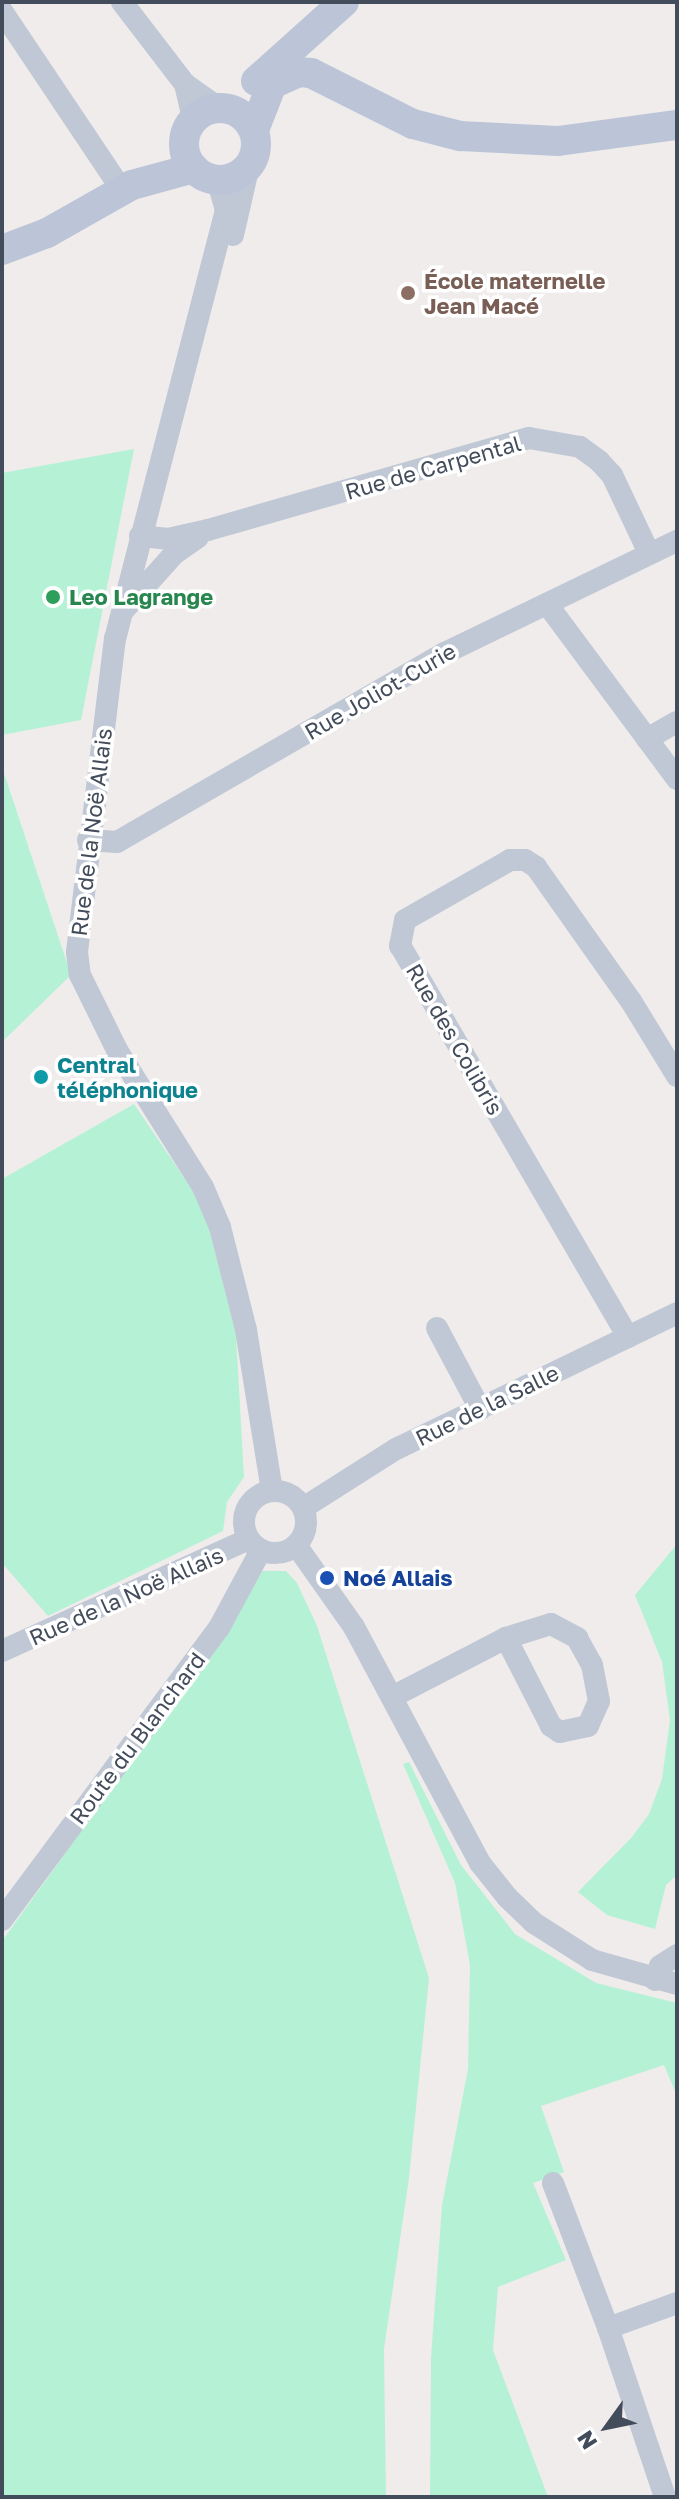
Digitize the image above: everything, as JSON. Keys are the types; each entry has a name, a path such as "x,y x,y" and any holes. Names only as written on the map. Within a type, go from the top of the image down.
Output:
{"street":[{"path":"122,2 185,84 206,138 229,179 249,165 254,154 254,130 272,84 282,77 311,73 361,102 460,136 558,141 677,125"},
{"path":"2,11 127,188"},
{"path":"311,73 330,11"},
{"path":"2,250 47,233 127,188 206,138 330,11"},
{"path":"206,138 254,130"},
{"name":"Rue de la Noë Allais","path":"206,138 226,210 120,614 79,921 80,975 117,1050 203,1187 220,1227 246,1330 272,1491"},
{"name":"Rue de la Noë Allais","path":"142,527 205,333 249,165"},
{"name":"Rue de Carpental","path":"142,527 168,539 529,438 556,439 580,447 612,475 649,553"},
{"name":"Rue de Carpental","path":"120,614 164,565 208,530"},
{"name":"Rue Joliot-Curie","path":"88,840 117,842 445,653 677,541"},
{"path":"133,562 164,565"},
{"path":"547,604 677,779"},
{"path":"647,739 677,722"},
{"name":"Rue des Colibris","path":"628,1337 400,946 405,920 510,860 525,860 536,867 631,1001 677,1076"},
{"name":"Rue de la Salle","path":"303,1508 396,1449 677,1313"},
{"path":"437,1328 480,1409"},
{"path":"272,1491 290,1494 303,1508 306,1528 296,1545 280,1553 255,1544 247,1508 272,1491"},
{"name":"Rue de la Noë Allais","path":"2,1651 255,1544"},
{"name":"Route du Blanchard","path":"2,1920 219,1628 255,1544"},
{"path":"296,1545 394,1696 480,1863 507,1897 582,1954 666,1982"},
{"path":"394,1696 506,1638 551,1624 577,1638 592,1665 599,1701 588,1726 560,1732 551,1726 506,1638"},
{"path":"666,1982 660,1966 677,1955"},
{"path":"553,2183 608,2328 665,2497"},
{"path":"608,2328 677,2303"}],"green space":[{"name":"Leo Lagrange","path":"134,449 81,720 2,735 2,473"},
{"path":"2,767 71,975 2,1042"},
{"path":"134,1104 204,1207 236,1335 244,1477 227,1502 223,1531 48,1616 2,1563 2,1179"},
{"path":"677,1544 677,1875 666,1885 655,1929 607,1915 578,1892 632,1837 649,1814 662,1779 670,1720 662,1662 635,1595"},
{"path":"262,1571 286,1571 297,1583 317,1626 429,1978 409,2178 384,2349 386,2497 2,2497 2,1941 230,1625"},
{"path":"409,1762 461,1865 515,1934 596,1983 677,2003 677,2096 664,2065 541,2106 564,2172 533,2183 566,2260 498,2287 493,2350 548,2497 430,2497 431,2358 442,2205 468,2069 470,1965 455,1883 403,1764"}],"place":[{"name":"École maternelle Jean Macé","path":"408,293"},
{"name":"Leo Lagrange","path":"53,597"},
{"name":"Central téléphonique","path":"41,1077"},
{"name":"Noé Allais","path":"327,1578"}]}
